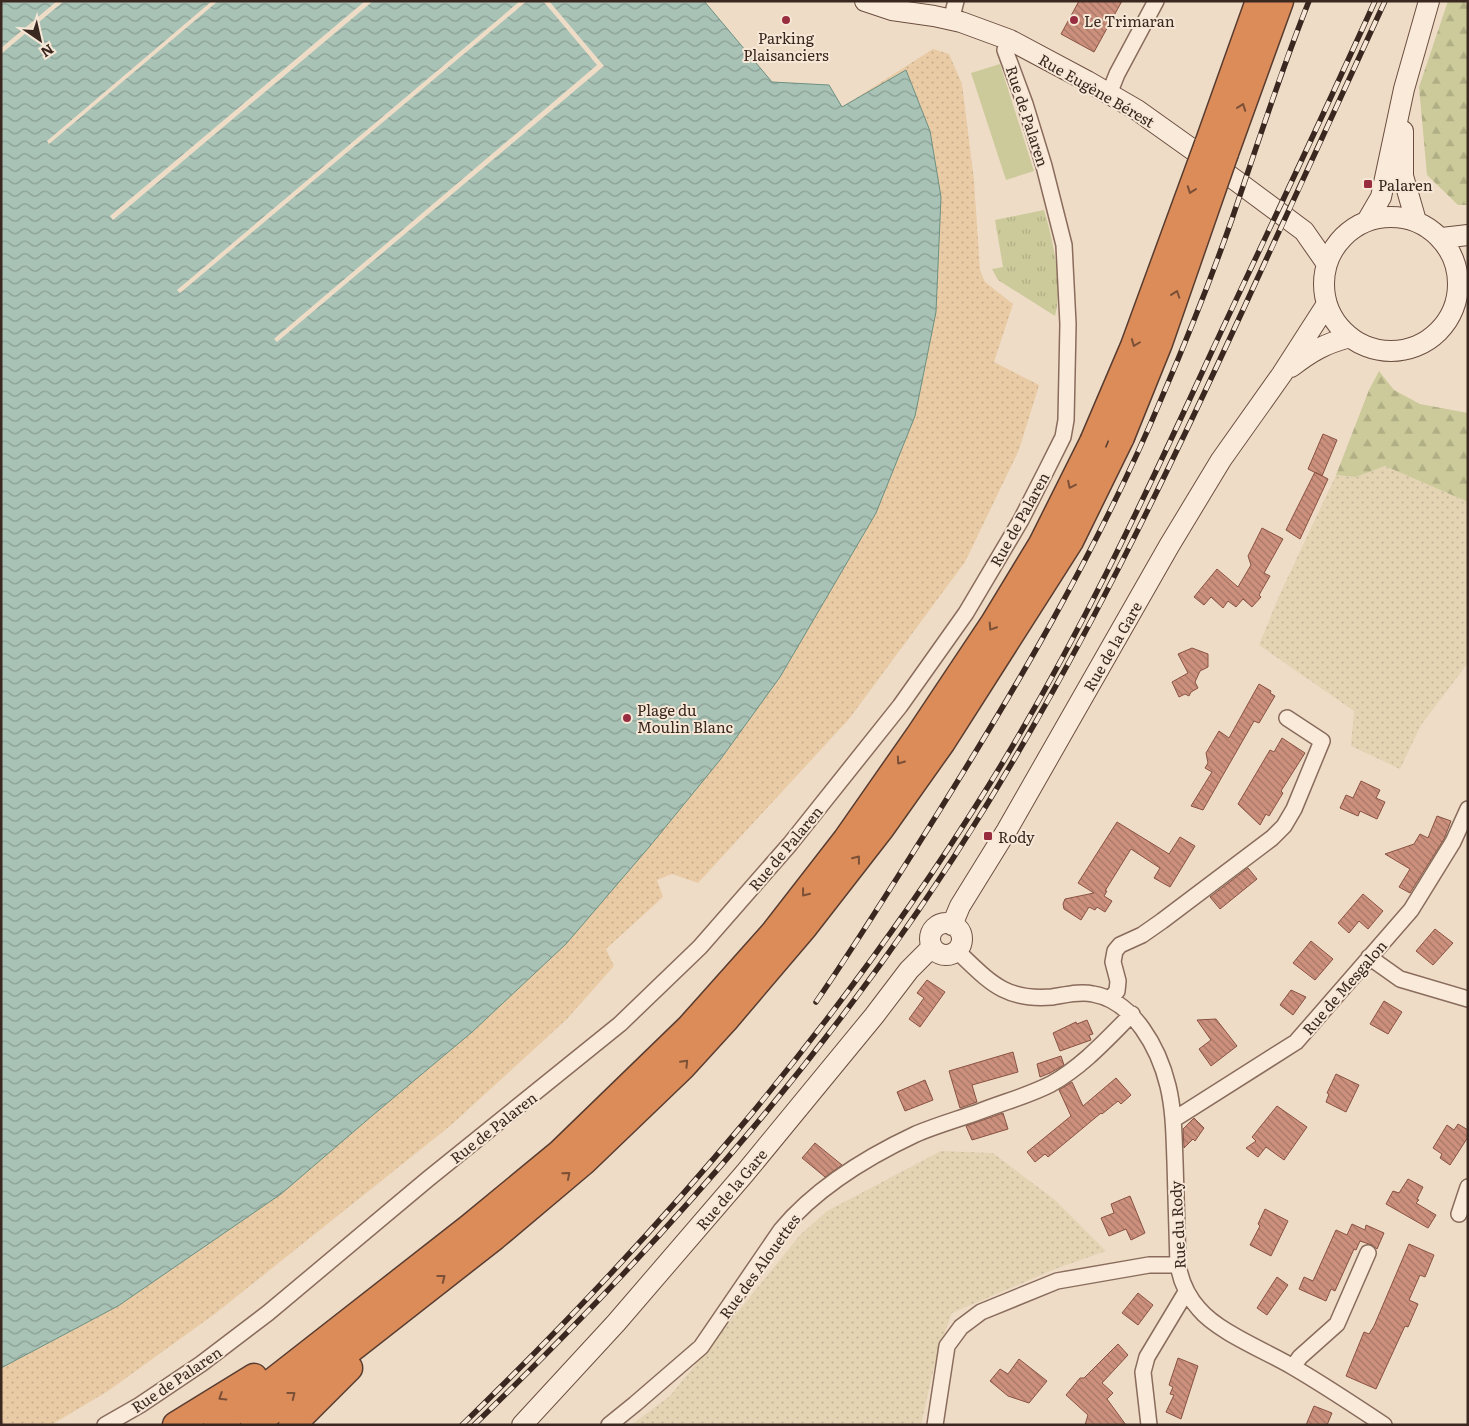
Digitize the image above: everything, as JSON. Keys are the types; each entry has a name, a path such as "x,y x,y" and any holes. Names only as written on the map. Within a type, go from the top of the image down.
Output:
{"highway":[{"path":"254,1425 494,1237 583,1162 683,1066 725,1020 804,927 882,828 942,742 1070,541 1121,437 1159,343 1217,149 1260,18 1280,1"},
{"path":"217,1425 469,1228 560,1153 690,1027 773,934 846,840 994,623 1042,544 1093,442 1217,149"},
{"path":"176,1425 368,1308"},
{"path":"292,1425 342,1376 403,1308"}],"main road":[{"name":"Rue Eugène Bérest","path":"865,1 892,10 954,11 1109,94 1137,110 1304,231 1327,264"},
{"path":"1367,221 1380,197 1404,89 1429,1"},
{"path":"1404,89 1403,176 1416,221"},
{"path":"1380,217 1406,218 1416,221 1442,238 1464,272 1456,303 1451,315 1435,336 1412,349 1390,352 1370,350 1350,337 1337,325 1327,304 1324,284 1327,264 1334,248 1349,232 1367,221 1380,217"},
{"name":"Rue Eugène Bérest","path":"1304,231 1324,235 1349,232"},
{"path":"1442,238 1468,235"},
{"name":"Rue de la Gare","path":"952,925 960,906 1007,830 1221,460 1282,374 1327,304"},
{"name":"Rue de la Gare","path":"1282,374 1310,352 1330,342 1350,337"},
{"path":"945,923 952,925 962,936 961,944 950,955 937,953 928,940 931,933 936,927 945,923"},
{"name":"Rue de la Gare","path":"522,1425 616,1323 745,1173 874,1016 909,970 932,947"}],"street":[{"path":"1109,94 1117,74 1156,1"},
{"name":"Rue de Palaren","path":"105,1425 140,1405 201,1364 268,1313 428,1179 620,1024 700,947 790,844 900,706 966,613 1021,520 1063,437 1066,420 1068,324 1064,245 1044,166 1005,50"},
{"path":"1110,999 1117,991 1118,981 1113,962 1115,951 1120,945 1142,935 1162,921 1272,838 1284,826 1294,809 1322,741 1286,718"},
{"name":"Rue de Mesgalon","path":"1173,1120 1296,1042 1410,910 1453,842 1468,809"},
{"name":"Rue du Rody","path":"956,951 1006,992 1033,997 1092,993 1110,999 1132,1014 1147,1035 1168,1086 1173,1120 1178,1265 1180,1279 1186,1292 1200,1310 1220,1326 1293,1367 1384,1425"},
{"path":"1369,957 1400,979 1468,999"},
{"name":"Rue des Alouettes","path":"609,1425 701,1347 781,1230 814,1197 863,1163 910,1138 1050,1084 1071,1071 1094,1052 1132,1014"},
{"path":"1459,1214 1468,1187"},
{"path":"1293,1367 1300,1357 1337,1324 1368,1253"},
{"path":"935,1425 947,1346 960,1326 981,1312 1057,1281 1149,1265 1178,1265"},
{"path":"1149,1425 1143,1372 1147,1357 1186,1292"}],"shaded area":[{"path":"1385,466 1468,502 1468,663 1421,725 1400,769 1351,746 1354,711 1259,645 1279,596 1336,475 1356,477"},
{"path":"941,1151 993,1153 1055,1200 1106,1251 1055,1269 952,1313 937,1354 921,1425 631,1425 670,1396 800,1235 827,1211"}],"green space":[{"path":"1448,1 1468,1 1468,205 1458,205 1427,175 1419,87"},
{"path":"1000,64 1034,171 1006,180 971,73"},
{"path":"1044,210 1056,263 1058,291 1055,316 998,280 992,269 1003,267 995,220"},
{"path":"1379,371 1394,390 1420,404 1468,413 1468,502 1385,466 1356,477 1336,475 1369,390"}],"sand":[{"path":"933,49 949,54 962,84 974,180 980,270 985,282 1013,304 994,362 1039,385 1019,450 965,562 849,719 698,883 672,874 657,880 663,897 606,949 614,966 567,1019 450,1126 216,1313 108,1391 51,1425 1,1425 1,1141 829,85 842,107"}],"water":[{"path":"1,1 704,1 772,82 829,85 842,107 906,70 930,131 941,197 936,312 915,416 876,513 780,677 720,760 650,846 566,944 471,1033 281,1194 118,1306 1,1368"}],"pier":[{"path":"57,1 64,1 1,54 1,48"},
{"path":"212,1 218,1 49,144 47,141"},
{"path":"365,1 373,1 113,220 110,216"},
{"path":"520,1 527,1 180,293 177,290"},
{"path":"543,1 549,1 604,66 277,342 275,338 597,65"}],"building":[{"path":"1079,1 1122,1 1094,52 1061,34"},
{"path":"1323,434 1337,440 1322,476 1308,469"},
{"path":"1315,472 1328,479 1300,539 1286,530"},
{"path":"1262,528 1283,539 1264,573 1270,576 1259,595 1261,597 1252,607 1243,599 1236,607 1228,601 1223,608 1211,597 1204,605 1194,597 1217,569 1238,587 1251,565 1248,556"},
{"path":"1192,648 1208,654 1208,667 1200,671 1195,682 1198,688 1191,692 1189,696 1185,694 1179,697 1172,682 1188,673 1178,654"},
{"path":"1259,684 1271,691 1270,693 1275,696 1259,723 1254,721 1203,810 1191,806 1212,772 1205,768 1208,763 1206,753 1219,731 1229,738"},
{"path":"1282,738 1305,753 1281,791 1283,793 1269,816 1266,814 1260,825 1238,804 1270,750 1274,752"},
{"path":"1361,781 1380,790 1376,798 1385,802 1377,819 1360,811 1358,816 1340,808 1346,795 1353,798"},
{"path":"1437,816 1451,821 1444,839 1410,893 1399,887 1410,869 1385,854 1414,844 1420,834 1428,838"},
{"path":"1117,822 1169,854 1180,837 1195,846 1170,887 1154,878 1160,868 1131,849 1105,891 1107,891 1104,896 1112,901 1105,912 1097,907 1095,910 1089,907 1081,920 1064,909 1063,904 1065,899 1094,893 1078,883"},
{"path":"1248,868 1257,879 1220,909 1210,897"},
{"path":"1363,894 1383,911 1368,929 1359,921 1349,933 1338,923"},
{"path":"1435,929 1453,943 1433,965 1416,951"},
{"path":"1311,941 1333,959 1315,980 1293,963"},
{"path":"927,980 945,992 920,1027 909,1019 924,998 917,993"},
{"path":"1291,990 1306,997 1293,1015 1280,1005"},
{"path":"1384,1001 1402,1012 1388,1034 1370,1024"},
{"path":"1216,1019 1237,1046 1211,1066 1199,1049 1211,1040 1197,1020"},
{"path":"1087,1020 1093,1034 1089,1035 1091,1040 1060,1051 1053,1033 1076,1022 1077,1024"},
{"path":"1013,1052 1018,1072 972,1085 977,1102 960,1108 949,1071"},
{"path":"1061,1056 1064,1065 1040,1077 1037,1064"},
{"path":"1336,1074 1359,1085 1346,1112 1326,1102 1329,1094 1327,1093"},
{"path":"1116,1078 1131,1095 1121,1104 1118,1101 1101,1113 1048,1157 1045,1154 1035,1162 1027,1152 1071,1116 1059,1090 1072,1082 1083,1106"},
{"path":"925,1080 933,1100 905,1111 897,1092"},
{"path":"1277,1106 1307,1127 1284,1160 1266,1147 1258,1157 1246,1148 1256,1141 1252,1137"},
{"path":"1003,1113 1008,1129 972,1140 966,1126"},
{"path":"1194,1118 1204,1128 1195,1141 1193,1139 1184,1148 1183,1129"},
{"path":"1458,1124 1468,1130 1468,1137 1450,1165 1440,1158 1442,1154 1433,1148 1447,1125 1454,1130"},
{"path":"815,1143 842,1165 825,1177 802,1158"},
{"path":"1408,1179 1423,1187 1417,1199 1419,1200 1416,1203 1436,1215 1428,1228 1386,1204 1393,1191 1399,1193"},
{"path":"1130,1196 1145,1233 1131,1240 1126,1229 1109,1236 1101,1218 1114,1213 1111,1204"},
{"path":"1265,1209 1288,1221 1271,1256 1250,1245 1260,1226 1258,1224"},
{"path":"1352,1224 1365,1230 1366,1225 1384,1233 1377,1249 1360,1241 1356,1250 1354,1249 1335,1291 1331,1289 1326,1301 1299,1289 1304,1277 1313,1281 1336,1230 1347,1235"},
{"path":"1409,1244 1434,1255 1425,1277 1420,1275 1409,1300 1418,1304 1408,1327 1405,1326 1376,1389 1346,1376 1364,1332 1369,1334 1374,1326"},
{"path":"1277,1277 1288,1285 1267,1315 1257,1308"},
{"path":"1138,1293 1153,1305 1138,1325 1122,1313"},
{"path":"1118,1344 1128,1355 1102,1383 1113,1393 1107,1399 1126,1425 1085,1425 1088,1415 1066,1395 1080,1378 1084,1378"},
{"path":"1178,1358 1198,1366 1181,1419 1166,1412 1174,1395 1170,1394 1173,1387 1169,1385"},
{"path":"1019,1359 1047,1381 1029,1403 1008,1396 990,1381 1000,1369 1008,1374"},
{"path":"1314,1406 1332,1413 1327,1425 1306,1425"}],"railway":[{"path":"816,1002 885,896 991,726 1053,619 1110,510 1162,397 1198,309 1224,241 1278,82 1309,1"},
{"path":"462,1425 608,1276 678,1200 745,1121 810,1041 872,958 932,873 989,785 1051,679 1134,517 1375,1"},
{"path":"474,1425 616,1282 750,1132 874,973 932,891 1022,746 1121,563 1213,375 1385,1"}],"place":[{"name":"Parking Plaisanciers","path":"786,20"},
{"name":"Le Trimaran","path":"1074,20"},
{"name":"Palaren","path":"1368,184"},
{"name":"Plage du Moulin Blanc","path":"627,718"},
{"name":"Rody","path":"988,836"}]}
